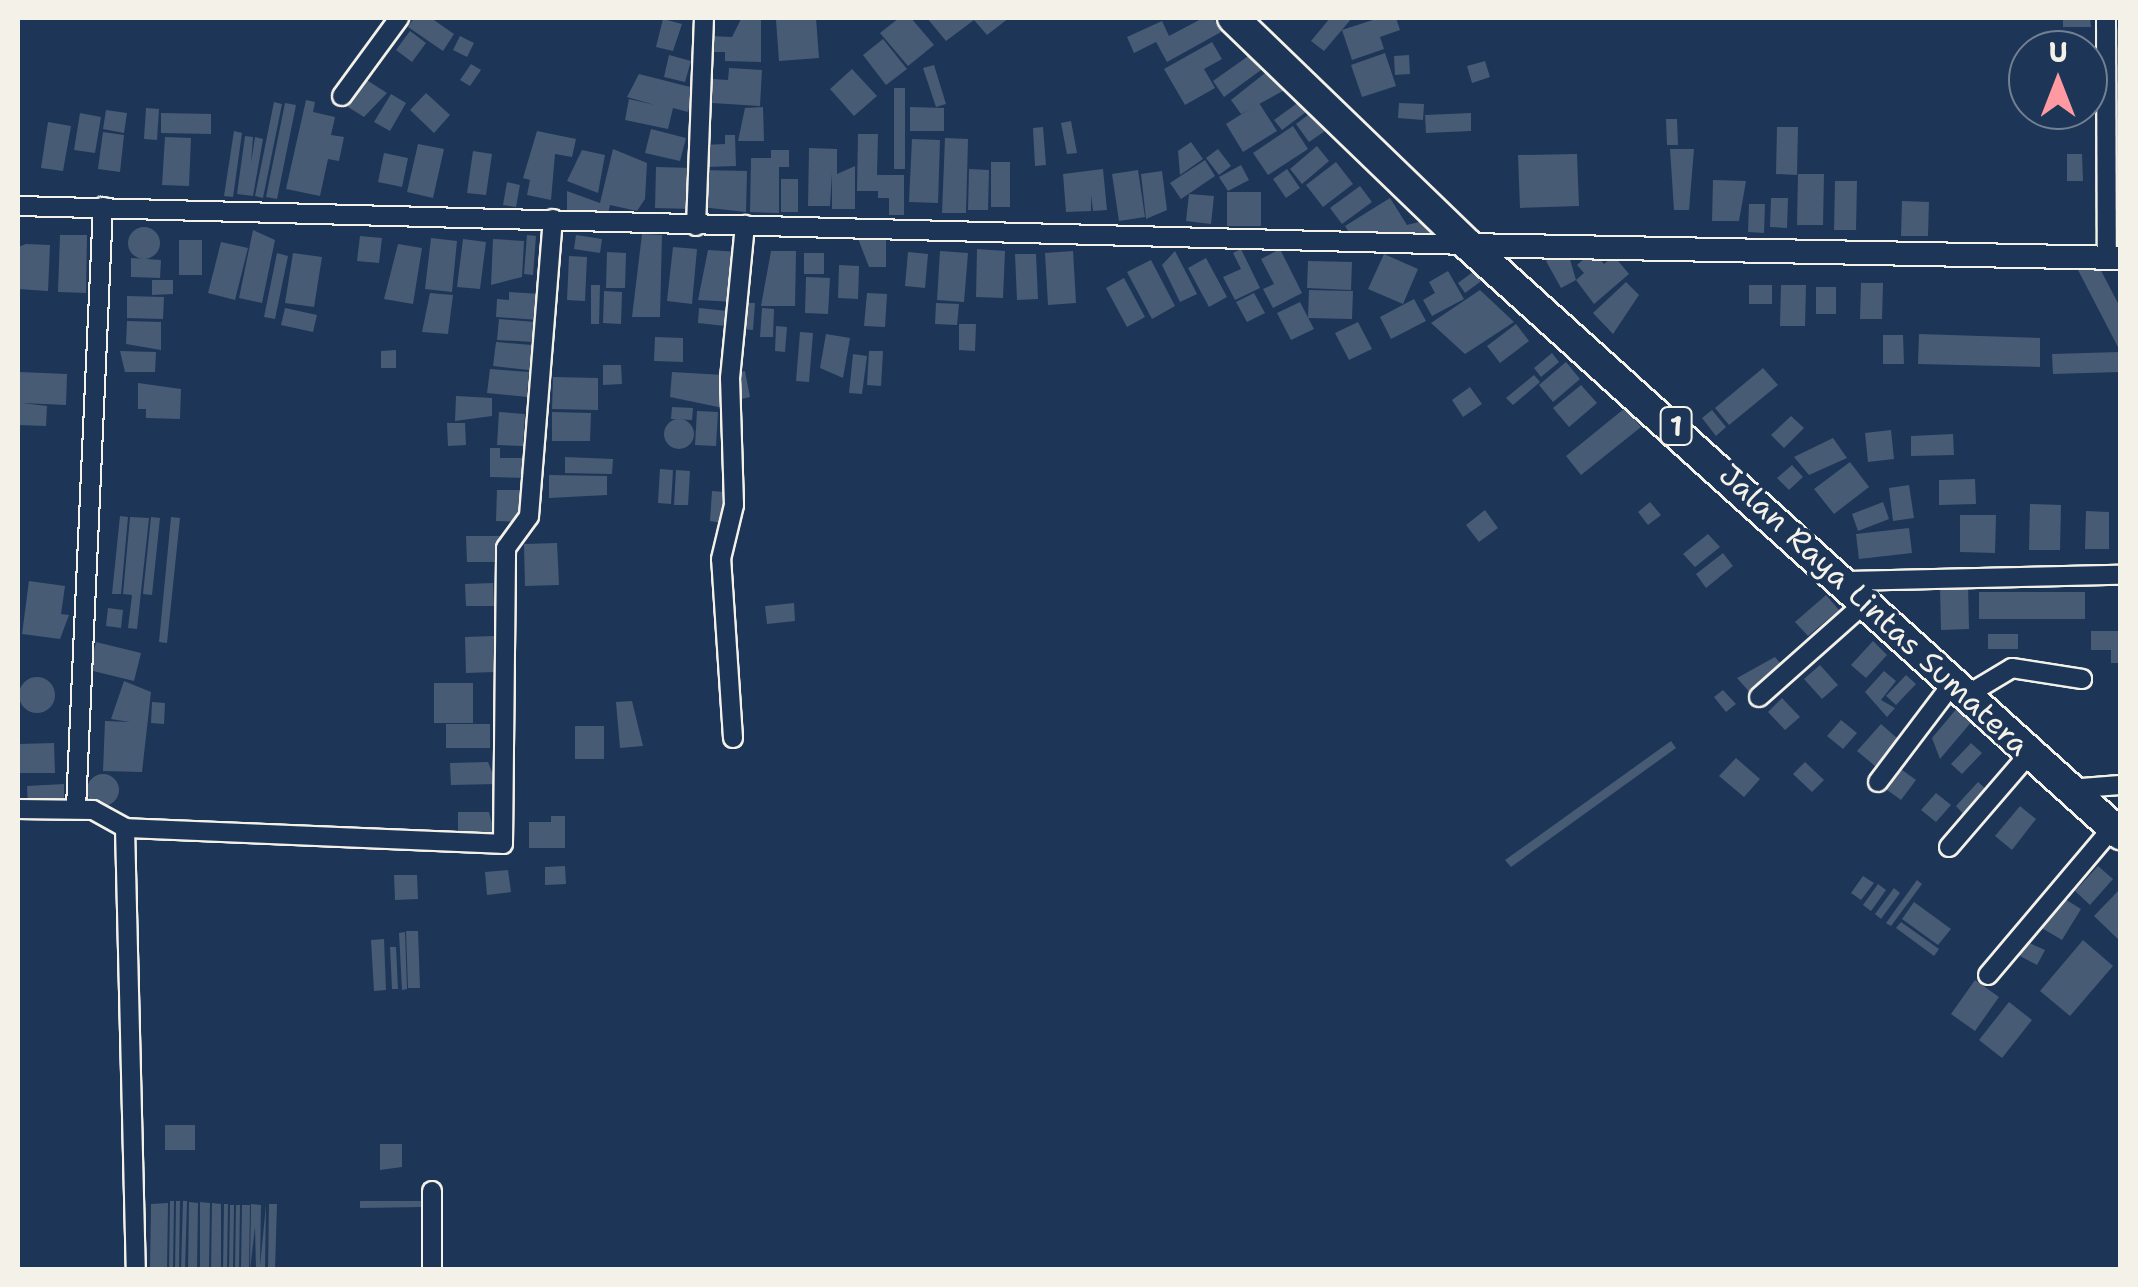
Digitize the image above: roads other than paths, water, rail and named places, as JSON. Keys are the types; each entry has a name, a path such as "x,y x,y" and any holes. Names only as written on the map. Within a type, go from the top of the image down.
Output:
{"highway":[{"name":"Jalan Raya Lintas Sumatera","path":"1233,18 1468,245 2117,830"}],"street":[{"path":"342,96 399,18"},
{"path":"696,226 704,18"},
{"path":"18,206 696,226 2114,258 2106,18"},
{"path":"76,808 103,208"},
{"path":"18,809 76,808 108,814 125,828 504,844 506,548 529,516 553,219"},
{"path":"733,738 720,606 734,504 730,378 745,226"},
{"path":"1759,698 1856,592 1977,572 2120,575"},
{"path":"1878,782 1960,689 2012,668 2082,679"},
{"path":"1949,847 2029,754"},
{"path":"2068,789 2120,785"},
{"path":"125,828 136,1270"},
{"path":"1988,975 2117,830"},
{"path":"432,1191 432,1270"}]}
